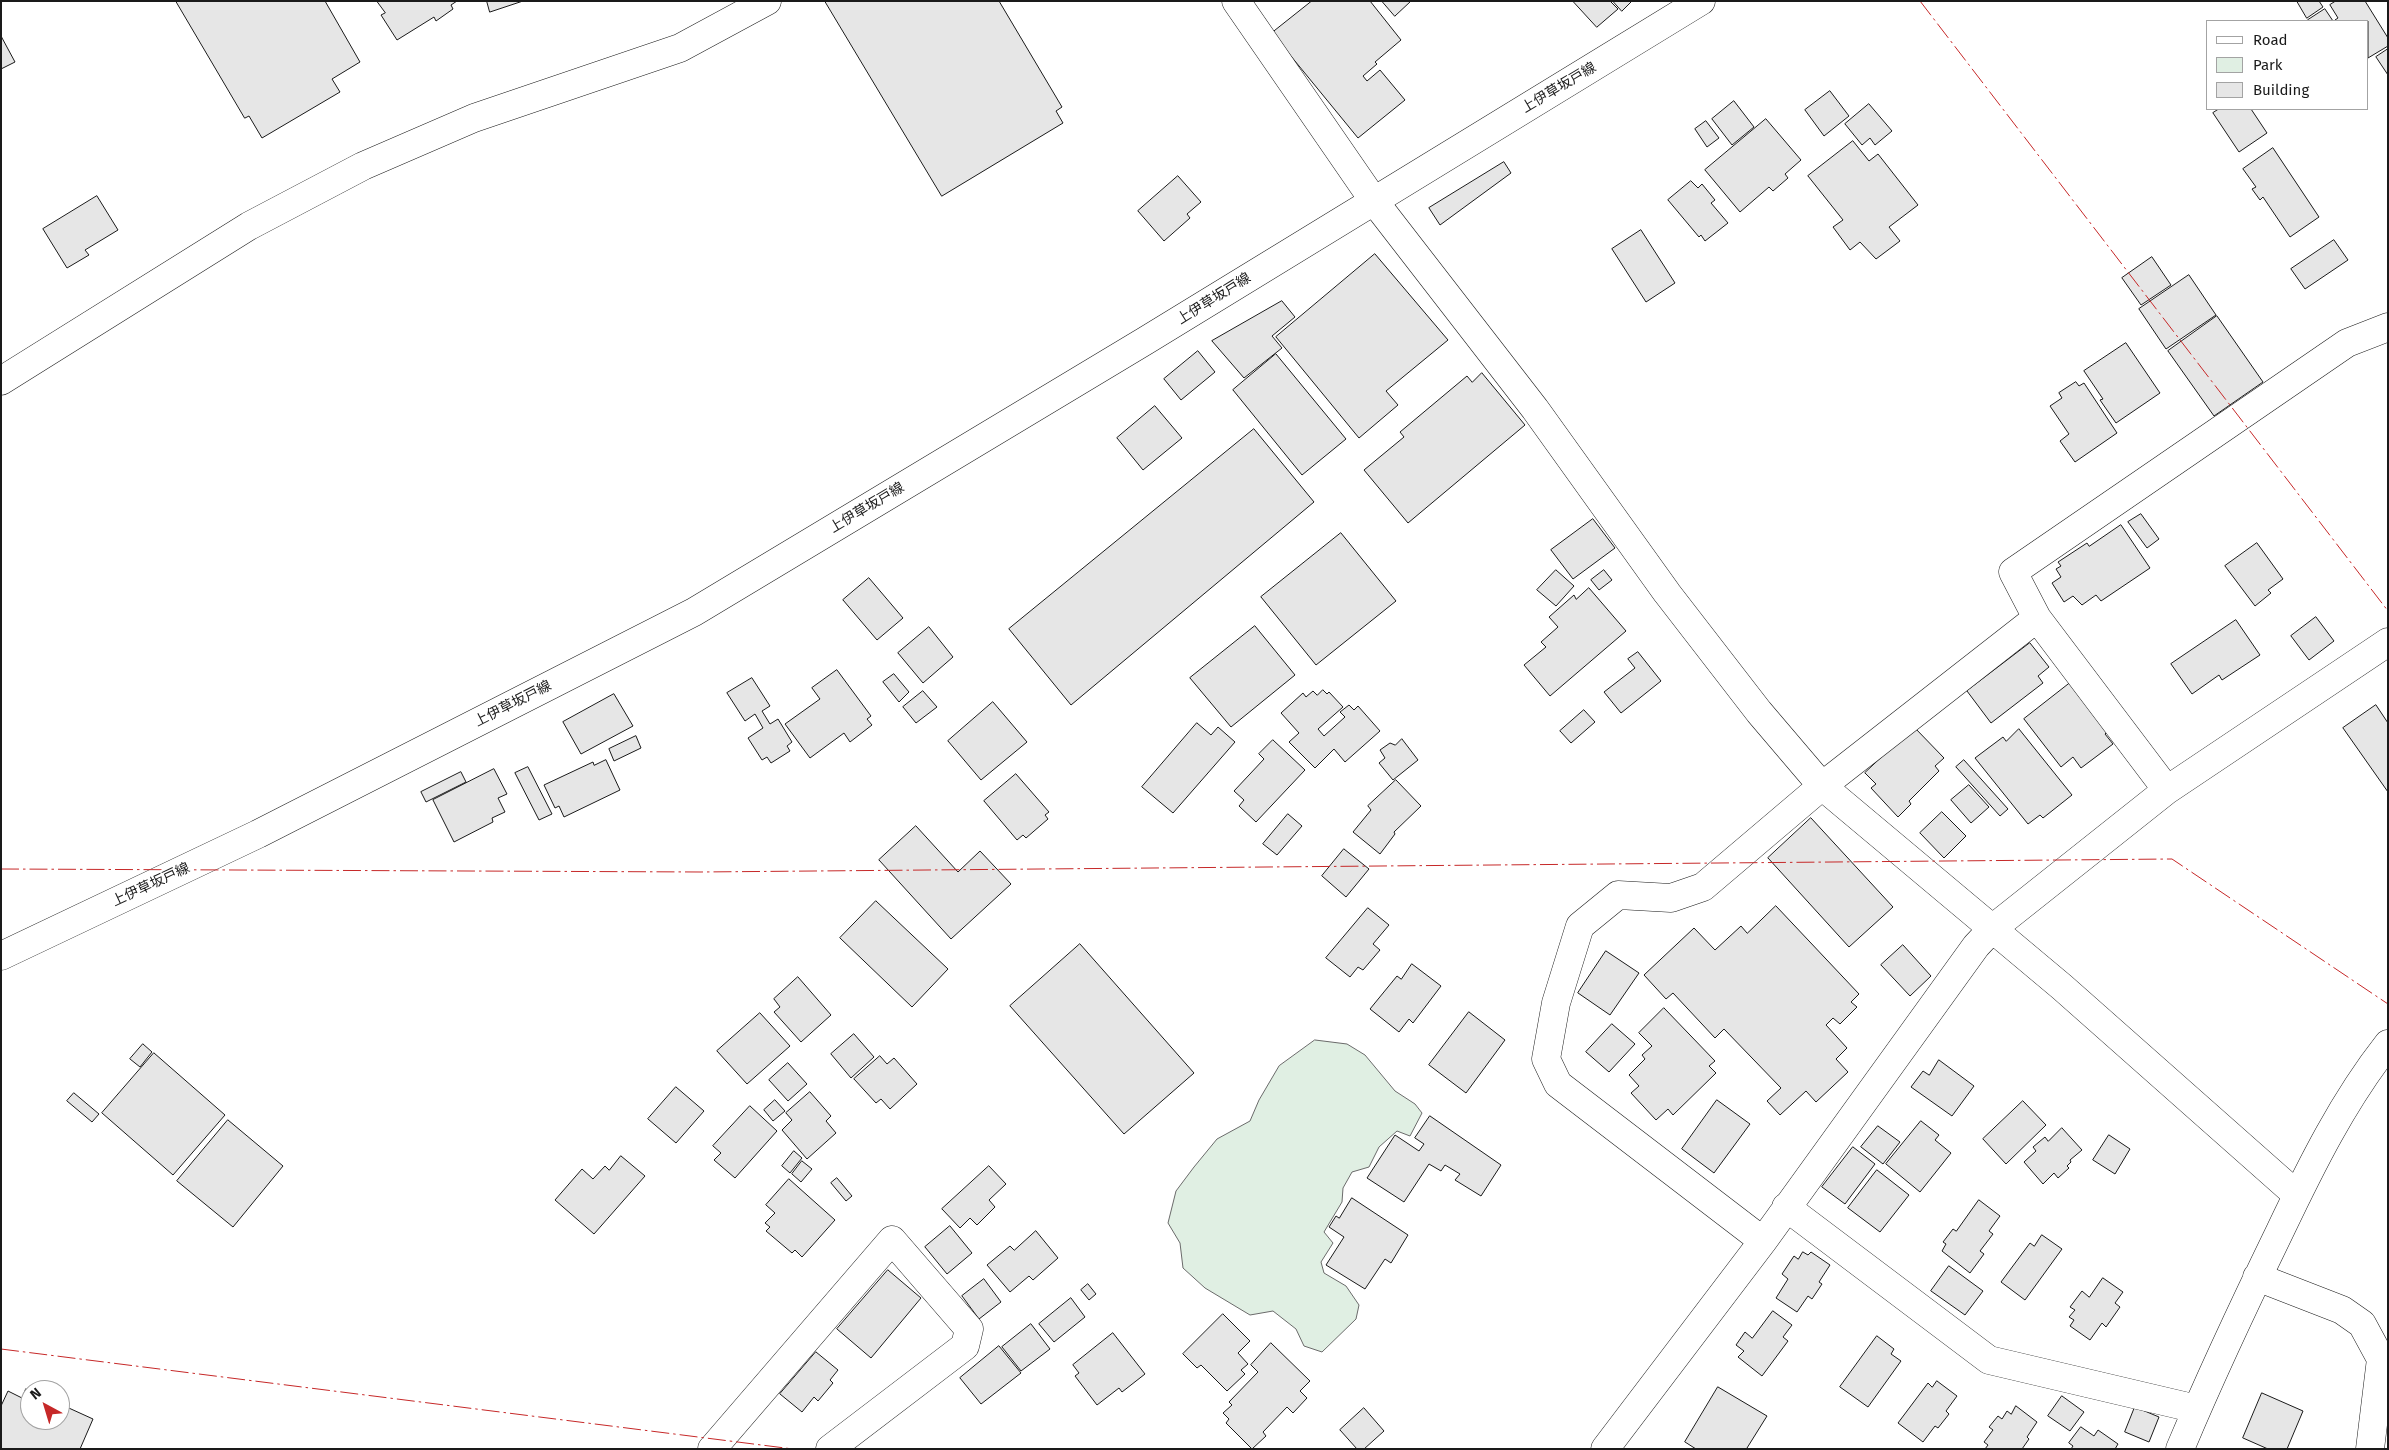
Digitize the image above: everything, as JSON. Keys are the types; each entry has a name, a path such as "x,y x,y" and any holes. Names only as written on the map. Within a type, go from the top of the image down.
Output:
{"street":[{"path":"1,381 249,226 363,166 474,118 680,48 767,1"},
{"path":"1236,1 1374,201 1535,409 1667,593 1758,712 1822,786 2062,987 2297,1195"},
{"name":"上伊草坂戸線","path":"1,956 258,834 694,612 1145,341 1701,1"},
{"path":"2167,790 2037,618 2013,572 2347,343 2388,327"},
{"path":"1763,1241 1558,1084 1546,1059 1556,1003 1580,926 1618,895 1671,898 1703,887 1822,786 2037,618"},
{"path":"1605,1449 1763,1241 1976,946 1992,929 2167,790 2388,642"},
{"path":"2180,1449 2297,1195 2338,1118 2388,1044"},
{"path":"1786,1207 1989,1360 2197,1409"},
{"path":"712,1449 892,1240 969,1329 965,1346 830,1449"},
{"path":"2258,1277 2342,1310 2362,1324 2381,1359 2370,1449"}],"green space":[{"path":"1315,1040 1347,1044 1365,1055 1395,1091 1415,1104 1422,1113 1410,1136 1397,1131 1379,1147 1369,1167 1352,1172 1343,1188 1342,1202 1324,1232 1333,1243 1321,1262 1324,1273 1346,1286 1359,1305 1356,1319 1322,1352 1304,1346 1296,1329 1273,1311 1250,1315 1205,1288 1183,1268 1180,1243 1168,1223 1176,1191 1194,1167 1217,1139 1250,1121 1259,1100 1279,1066"}],"building":[{"path":"176,1 325,1 360,62 332,79 340,92 262,138 249,116 245,118"},
{"path":"377,1 457,1 451,5 453,9 436,21 434,17 397,40 381,15 385,13"},
{"path":"487,1 523,1 490,12"},
{"path":"825,1 999,1 1062,107 1056,111 1063,123 942,196"},
{"path":"1312,1 1370,1 1401,40 1375,62 1377,64 1363,76 1367,81 1380,70 1405,100 1358,138 1272,33"},
{"path":"1382,1 1411,1 1395,16"},
{"path":"1573,1 1610,1 1618,9 1597,27"},
{"path":"1613,1 1632,1 1622,11"},
{"path":"2297,1 2319,1 2323,7 2307,18"},
{"path":"2336,1 2365,1 2388,38 2388,46 2369,57 2369,20 2335,20 2338,18 2330,5"},
{"path":"2325,9 2332,20 2308,20"},
{"path":"1,36 15,62 1,69"},
{"path":"2388,49 2388,75 2376,57"},
{"path":"1830,91 1849,116 1824,136 1805,110"},
{"path":"1734,101 1754,127 1732,145 1712,119"},
{"path":"1869,104 1892,131 1875,145 1870,138 1862,145 1845,124"},
{"path":"2218,110 2252,110 2267,133 2239,152 2213,113"},
{"path":"1766,119 1801,160 1785,174 1788,178 1773,191 1769,187 1740,212 1705,170"},
{"path":"1706,121 1719,138 1707,147 1695,129"},
{"path":"1853,141 1869,161 1878,154 1918,205 1889,227 1900,241 1876,259 1860,242 1850,250 1833,227 1843,220 1808,176"},
{"path":"2273,148 2319,217 2290,237 2263,197 2260,200 2252,189 2256,187 2243,169"},
{"path":"1504,162 1511,173 1440,225 1429,208"},
{"path":"1178,176 1201,202 1187,214 1190,218 1164,241 1138,211"},
{"path":"1691,181 1698,188 1702,184 1715,200 1711,203 1728,223 1705,241 1701,235 1699,237 1668,200"},
{"path":"97,196 118,230 85,250 89,255 67,268 43,229"},
{"path":"1641,230 1675,283 1646,302 1612,249"},
{"path":"2334,240 2348,260 2305,289 2291,269"},
{"path":"1375,254 1448,340 1386,391 1398,405 1359,438 1276,337"},
{"path":"2152,257 2171,285 2141,305 2122,278"},
{"path":"2189,275 2216,315 2166,349 2139,309"},
{"path":"1282,301 1295,317 1272,336 1282,348 1244,378 1212,341"},
{"path":"2217,316 2263,382 2214,416 2168,351"},
{"path":"2126,343 2160,393 2116,423 2100,400 2103,399 2084,371"},
{"path":"1198,351 1215,372 1181,400 1164,379"},
{"path":"1276,354 1346,439 1302,475 1233,390"},
{"path":"1482,373 1525,425 1408,523 1364,470 1404,437 1400,432 1467,376 1472,382"},
{"path":"2076,382 2079,386 2084,383 2117,433 2075,462 2060,441 2069,434 2050,406 2062,398 2059,393"},
{"path":"1155,406 1182,438 1143,470 1117,438"},
{"path":"1254,429 1314,502 1071,705 1009,629"},
{"path":"2141,514 2159,539 2147,548 2128,522"},
{"path":"1593,519 1615,548 1573,579 1551,550"},
{"path":"2121,525 2150,568 2101,601 2096,595 2082,605 2073,596 2064,602 2052,583 2061,577 2056,569 2061,566 2058,562 2087,543 2089,546"},
{"path":"1341,533 1396,601 1316,665 1261,597"},
{"path":"2257,543 2283,579 2268,590 2271,593 2255,606 2225,566"},
{"path":"1556,570 1574,586 1556,606 1537,590"},
{"path":"1604,570 1612,580 1599,590 1591,580"},
{"path":"869,578 903,618 877,640 843,600"},
{"path":"1589,588 1626,631 1550,696 1524,665 1546,647 1541,642 1558,627 1549,617 1574,595 1576,599"},
{"path":"2316,617 2334,641 2309,660 2291,636"},
{"path":"2236,620 2260,655 2222,680 2219,675 2192,694 2171,664"},
{"path":"1255,626 1295,675 1231,727 1190,678"},
{"path":"929,627 953,657 923,683 898,653"},
{"path":"2030,643 2049,667 2038,676 2043,683 1991,723 1967,691"},
{"path":"1638,652 1661,681 1621,713 1604,692 1635,668 1628,659"},
{"path":"837,670 871,716 867,719 872,725 850,742 844,733 810,758 785,724 820,699 812,688"},
{"path":"894,674 909,692 899,702 883,682"},
{"path":"752,678 770,706 762,711 770,724 778,719 792,742 787,746 790,751 771,763 767,757 762,760 748,738 763,728 755,714 745,721 727,693"},
{"path":"2070,683 2108,731 2105,734 2113,744 2081,768 2073,757 2061,767 2024,719"},
{"path":"1323,690 1327,694 1329,692 1343,707 1318,729 1324,736 1345,717 1340,712 1349,705 1354,710 1358,706 1380,731 1345,762 1334,749 1315,768 1289,742 1299,733 1281,713 1303,693 1306,697 1313,691 1317,695"},
{"path":"923,691 937,707 916,723 903,707"},
{"path":"614,694 633,726 581,754 563,722"},
{"path":"993,702 1027,742 981,780 948,741"},
{"path":"2376,705 2388,723 2388,792 2343,728"},
{"path":"1584,710 1595,722 1571,743 1560,731"},
{"path":"1197,723 1211,735 1218,727 1235,742 1173,813 1142,787"},
{"path":"1914,727 1944,758 1935,766 1939,771 1909,801 1911,804 1898,817 1871,788 1876,784 1865,773"},
{"path":"2019,729 2072,795 2043,818 2040,815 2028,824 1975,758 2003,737 2006,741"},
{"path":"636,736 641,748 614,761 609,749"},
{"path":"1402,739 1418,760 1393,780 1379,763 1385,758 1380,750 1390,743 1395,745"},
{"path":"1273,740 1305,770 1256,822 1239,806 1244,800 1234,791 1264,759 1259,754"},
{"path":"606,760 620,790 564,817 559,806 555,808 544,785 593,762 594,765"},
{"path":"1964,760 2008,809 2000,816 1956,767"},
{"path":"528,767 552,814 539,820 515,773"},
{"path":"494,769 507,794 498,798 505,812 492,818 493,822 454,842 433,800"},
{"path":"461,772 466,782 426,802 421,792"},
{"path":"1016,774 1049,812 1045,815 1048,819 1026,838 1023,835 1017,840 984,801"},
{"path":"1396,780 1421,806 1394,832 1395,834 1380,854 1353,832 1371,810 1368,806"},
{"path":"1969,785 1989,807 1971,823 1951,800"},
{"path":"1942,812 1966,836 1944,858 1920,833"},
{"path":"1288,814 1302,826 1277,855 1263,844"},
{"path":"1811,818 1893,907 1849,947 1768,858"},
{"path":"916,826 958,872 980,851 1011,884 951,939 879,860"},
{"path":"1344,849 1369,869 1346,897 1322,876"},
{"path":"876,901 948,969 912,1007 840,938"},
{"path":"1776,906 1859,994 1851,1002 1857,1007 1840,1024 1833,1018 1826,1025 1847,1048 1836,1059 1848,1072 1816,1102 1806,1091 1780,1115 1767,1101 1781,1088 1724,1029 1715,1038 1673,993 1666,999 1644,975 1694,928 1715,950 1741,926 1747,933"},
{"path":"1368,908 1389,925 1373,944 1380,950 1363,970 1358,967 1350,977 1326,958"},
{"path":"1080,944 1194,1073 1124,1134 1010,1006"},
{"path":"1903,945 1931,976 1910,996 1881,965"},
{"path":"1606,951 1639,973 1610,1015 1578,993"},
{"path":"1412,964 1441,986 1413,1023 1409,1019 1399,1032 1370,1009 1397,976 1401,979"},
{"path":"798,977 831,1015 801,1042 774,1012 780,1007 774,999"},
{"path":"1664,1008 1715,1061 1709,1066 1716,1073 1673,1115 1668,1109 1656,1120 1631,1093 1639,1086 1629,1075 1645,1059 1642,1055 1652,1046 1639,1033"},
{"path":"1469,1012 1505,1040 1466,1093 1429,1065"},
{"path":"760,1013 790,1046 747,1084 717,1051"},
{"path":"1612,1024 1635,1044 1609,1072 1586,1052"},
{"path":"854,1034 874,1057 851,1078 831,1054"},
{"path":"143,1044 152,1052 140,1067 130,1059"},
{"path":"154,1053 225,1115 173,1175 102,1113"},
{"path":"880,1056 887,1064 894,1058 917,1084 890,1109 881,1099 876,1103 854,1079"},
{"path":"1939,1060 1974,1086 1952,1116 1911,1087 1923,1071 1929,1075"},
{"path":"788,1063 807,1084 788,1101 769,1080"},
{"path":"676,1087 704,1111 676,1143 648,1119"},
{"path":"810,1092 831,1116 826,1121 836,1133 807,1159 782,1130 792,1120 786,1113"},
{"path":"74,1093 99,1114 92,1122 67,1101"},
{"path":"775,1100 785,1111 773,1121 764,1110"},
{"path":"1717,1100 1750,1124 1714,1173 1682,1149"},
{"path":"2023,1101 2046,1125 2006,1164 1983,1139"},
{"path":"750,1106 777,1131 735,1178 714,1160 721,1153 713,1146"},
{"path":"1430,1116 1501,1165 1481,1196 1455,1180 1460,1174 1445,1165 1441,1171 1429,1164 1404,1202 1367,1178 1395,1135 1419,1151 1424,1144 1415,1138"},
{"path":"228,1120 283,1166 233,1227 177,1181"},
{"path":"1921,1121 1939,1135 1935,1140 1951,1153 1920,1192 1886,1164"},
{"path":"1878,1126 1900,1142 1883,1164 1861,1147"},
{"path":"2062,1128 2082,1150 2070,1160 2071,1162 2067,1166 2069,1168 2058,1178 2054,1173 2043,1184 2024,1162 2036,1151 2033,1147 2045,1137 2048,1141"},
{"path":"2109,1135 2130,1149 2115,1174 2093,1160"},
{"path":"1853,1147 1875,1164 1845,1204 1822,1187"},
{"path":"794,1151 802,1158 790,1173 782,1166"},
{"path":"621,1156 645,1176 594,1234 555,1200 582,1169 593,1179 605,1166 609,1170"},
{"path":"802,1161 812,1169 801,1182 792,1174"},
{"path":"989,1166 1006,1184 989,1200 995,1207 977,1225 970,1218 960,1228 942,1209"},
{"path":"1877,1170 1909,1195 1880,1232 1848,1208"},
{"path":"837,1178 852,1196 846,1201 831,1183"},
{"path":"789,1179 835,1220 802,1257 795,1250 792,1253 766,1231 770,1227 765,1223 775,1213 766,1205"},
{"path":"1352,1198 1408,1235 1391,1263 1385,1259 1365,1289 1326,1265 1344,1237 1329,1227 1336,1216 1339,1218"},
{"path":"1979,1200 2000,1216 1989,1231 1993,1234 1980,1251 1984,1254 1970,1273 1942,1251 1946,1244 1943,1242 1953,1229 1956,1231"},
{"path":"950,1226 972,1253 947,1274 925,1247"},
{"path":"1036,1231 1058,1258 1033,1280 1029,1276 1010,1292 987,1265 1010,1246 1014,1250"},
{"path":"2042,1235 2062,1249 2025,1300 2001,1282 2030,1243 2034,1246"},
{"path":"1803,1252 1808,1255 1811,1252 1830,1265 1819,1282 1822,1284 1812,1299 1808,1296 1797,1312 1776,1298 1788,1279 1782,1274 1794,1256 1798,1259"},
{"path":"1949,1266 1983,1291 1965,1315 1931,1291"},
{"path":"888,1270 921,1298 871,1358 837,1329"},
{"path":"2103,1278 2123,1292 2115,1303 2120,1307 2106,1327 2102,1323 2090,1340 2070,1326 2074,1320 2069,1317 2075,1310 2070,1307 2082,1291 2089,1297"},
{"path":"984,1279 1001,1302 979,1319 962,1296"},
{"path":"1088,1284 1096,1294 1089,1300 1081,1290"},
{"path":"1071,1298 1085,1317 1054,1342 1039,1324"},
{"path":"1773,1311 1792,1325 1783,1337 1788,1341 1762,1376 1738,1357 1744,1351 1736,1345 1745,1332 1752,1338"},
{"path":"1223,1314 1250,1341 1238,1353 1248,1364 1241,1370 1245,1374 1227,1391 1201,1365 1197,1368 1183,1354"},
{"path":"1031,1324 1050,1349 1021,1371 1002,1347"},
{"path":"1113,1333 1145,1374 1122,1392 1119,1388 1097,1405 1075,1376 1079,1373 1073,1365"},
{"path":"1877,1336 1894,1349 1891,1354 1901,1361 1868,1407 1840,1387"},
{"path":"1271,1343 1310,1381 1300,1391 1307,1398 1293,1413 1287,1407 1263,1432 1266,1436 1252,1449 1226,1423 1229,1419 1223,1413 1232,1405 1229,1402 1258,1372 1251,1365"},
{"path":"999,1346 1021,1373 981,1404 960,1378"},
{"path":"816,1352 838,1370 830,1380 833,1383 818,1401 814,1397 802,1412 780,1394"},
{"path":"1937,1381 1957,1396 1946,1411 1949,1414 1938,1428 1935,1426 1923,1442 1898,1423 1928,1383 1932,1387"},
{"path":"1718,1387 1767,1416 1747,1448 1749,1449 1696,1449 1685,1442"},
{"path":"8,1391 20,1397 20,1430 70,1430 70,1409 93,1419 80,1449 1,1449 1,1406"},
{"path":"2262,1393 2303,1411 2287,1449 2268,1449 2243,1438"},
{"path":"2062,1396 2084,1412 2070,1431 2048,1416"},
{"path":"2016,1406 2037,1422 2022,1449 1985,1449 1988,1445 1984,1442 1993,1430 1989,1427 1998,1416 2002,1419 2007,1411 2011,1414"},
{"path":"2135,1407 2159,1417 2149,1442 2125,1432"},
{"path":"1364,1408 1384,1431 1364,1449 1357,1449 1340,1430"},
{"path":"2081,1427 2094,1436 2098,1430 2118,1444 2115,1449 2071,1449 2073,1446 2069,1443"}],"power":[{"path":"1920,1 2388,611"},
{"path":"1,869 701,872 2172,859 2388,1004"},
{"path":"1,1349 793,1449"}]}
